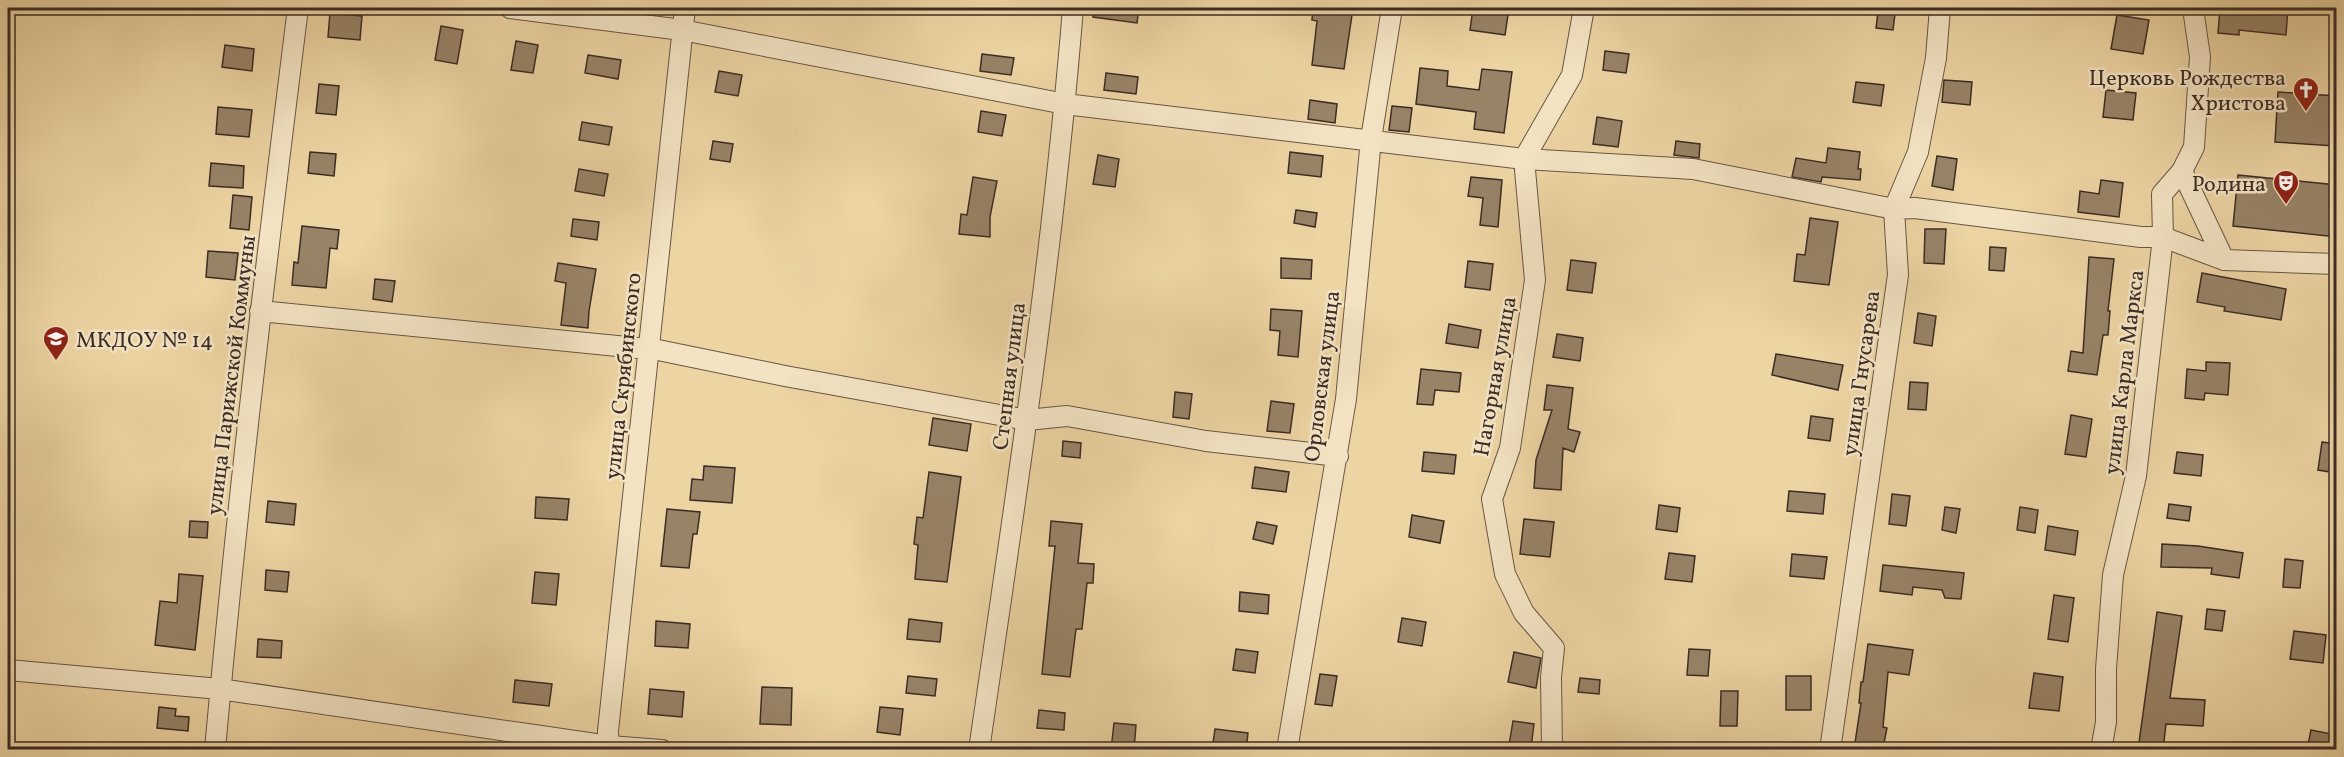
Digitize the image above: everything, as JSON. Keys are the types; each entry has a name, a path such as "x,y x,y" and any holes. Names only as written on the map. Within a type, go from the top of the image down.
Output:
{"street":[{"name":"улица Парижской Коммуны","path":"215,750 260,311 298,8"},
{"path":"510,8 682,30 1065,104 1524,159 1693,169 1894,209 1915,208 2141,237 2163,237 2224,260 2337,264"},
{"name":"улица Скрябинского","path":"609,748 608,731 685,8"},
{"name":"Степная улица","path":"979,750 1027,420 1065,104 1073,8"},
{"name":"Орловская улица","path":"1287,750 1347,399 1371,139 1392,8"},
{"path":"1524,159 1572,75 1584,8"},
{"name":"улица Гнусарева","path":"1830,750 1898,275 1894,209 1918,152 1936,58 1940,8"},
{"name":"улица Карла Маркса","path":"2101,750 2106,722 2106,669 2113,575 2136,476 2163,237 2162,195 2182,171 2194,147 2200,57 2193,8"},
{"name":"Нагорная улица","path":"1524,159 1535,280 1510,448 1492,499 1505,574 1524,613 1554,648 1551,677 1552,750"},
{"path":"2182,171 2224,260"},
{"path":"260,311 649,350 1027,420 1067,416 1206,441 1338,456"},
{"path":"8,670 220,689 609,748 662,750"}],"building":[{"path":"1093,8 1139,8 1137,23 1093,17"},
{"path":"1313,8 1353,8 1344,69 1312,65 1317,21 1312,20"},
{"path":"1473,8 1509,8 1505,35 1470,30"},
{"path":"2220,8 2288,8 2286,35 2239,30 2239,35 2218,33"},
{"path":"1878,12 1895,14 1893,30 1876,28"},
{"path":"330,13 362,16 360,40 328,37"},
{"path":"2117,15 2149,20 2143,54 2111,49"},
{"path":"441,26 463,30 457,64 435,60"},
{"path":"516,41 538,45 533,73 511,70"},
{"path":"225,45 254,49 252,71 222,67"},
{"path":"1605,51 1629,54 1626,73 1603,70"},
{"path":"982,54 1014,58 1011,75 980,71"},
{"path":"588,55 621,60 618,79 585,73"},
{"path":"1420,68 1448,71 1447,86 1479,90 1482,69 1512,72 1504,133 1474,129 1476,112 1416,104"},
{"path":"719,71 742,75 738,96 715,92"},
{"path":"1106,73 1138,77 1136,94 1104,90"},
{"path":"1944,80 1972,82 1970,105 1942,102"},
{"path":"1856,82 1884,85 1881,106 1853,102"},
{"path":"319,84 339,86 336,115 316,113"},
{"path":"2106,90 2136,93 2133,120 2103,117"},
{"name":"Церковь Рождества Христова","path":"2278,92 2337,96 2335,146 2275,142"},
{"path":"1310,100 1337,104 1335,123 1308,119"},
{"path":"1392,106 1412,108 1409,132 1389,130"},
{"path":"218,107 252,110 249,137 216,134"},
{"path":"981,111 1006,115 1002,136 978,132"},
{"path":"1597,117 1622,121 1618,147 1593,144"},
{"path":"582,122 612,127 609,145 579,140"},
{"path":"713,141 733,144 730,162 710,159"},
{"path":"1676,141 1700,144 1699,158 1674,155"},
{"path":"1828,148 1860,152 1858,169 1861,169 1860,180 1822,177 1821,182 1792,177 1796,158 1826,163"},
{"path":"310,152 336,154 334,176 308,173"},
{"path":"1290,152 1323,156 1321,177 1288,173"},
{"path":"1098,155 1119,159 1115,187 1093,184"},
{"path":"1937,156 1957,159 1953,190 1932,186"},
{"path":"211,163 244,166 243,188 209,186"},
{"path":"579,169 608,174 604,196 575,191"},
{"name":"Родина","path":"2238,175 2337,185 2337,237 2233,226"},
{"path":"973,177 997,181 990,217 990,237 959,234 961,214 967,215"},
{"path":"1471,177 1502,180 1498,227 1480,225 1483,198 1468,196"},
{"path":"2101,180 2123,183 2119,217 2078,212 2080,191 2099,194"},
{"path":"233,195 252,197 249,230 230,228"},
{"path":"1296,210 1317,213 1315,227 1294,223"},
{"path":"1810,218 1838,222 1829,285 1794,281 1797,254 1805,255"},
{"path":"573,219 599,222 597,240 571,236"},
{"path":"302,226 339,230 337,249 330,248 326,288 292,285 294,262 298,263"},
{"path":"1925,229 1946,229 1944,264 1924,263"},
{"path":"1990,247 2006,248 2004,271 1989,270"},
{"path":"208,251 238,253 235,280 206,277"},
{"path":"2089,257 2114,259 2108,311 2110,311 2108,335 2103,335 2097,375 2068,371 2071,351 2083,353"},
{"path":"1281,258 1312,260 1311,279 1281,278"},
{"path":"1571,260 1596,263 1592,293 1567,290"},
{"path":"1468,261 1493,264 1490,290 1465,287"},
{"path":"558,263 596,269 588,328 561,325 566,283 555,281"},
{"path":"2202,273 2286,289 2281,320 2224,311 2225,307 2197,302"},
{"path":"375,279 395,281 392,302 373,299"},
{"path":"1271,309 1302,311 1298,357 1278,355 1280,331 1270,330"},
{"path":"1918,313 1936,316 1932,346 1914,343"},
{"path":"1449,324 1481,330 1478,348 1446,343"},
{"path":"1557,334 1583,338 1580,361 1553,357"},
{"path":"1776,354 1843,365 1838,390 1772,375"},
{"path":"2206,362 2230,363 2228,395 2205,393 2204,400 2185,398 2187,369 2206,371"},
{"path":"1421,369 1461,373 1459,392 1435,390 1433,405 1417,404"},
{"path":"1910,382 1928,383 1926,410 1908,409"},
{"path":"1547,385 1573,388 1568,429 1580,432 1574,452 1563,448 1561,490 1534,488 1536,460 1552,410 1544,410"},
{"path":"1175,392 1192,394 1189,419 1173,417"},
{"path":"1271,401 1294,404 1290,433 1267,431"},
{"path":"2071,415 2092,419 2086,457 2065,454"},
{"path":"1811,416 1833,419 1830,441 1808,438"},
{"path":"933,418 971,424 967,451 929,445"},
{"path":"1063,441 1081,443 1080,458 1062,456"},
{"path":"2322,442 2337,444 2337,473 2318,470"},
{"path":"1424,452 1456,455 1454,474 1422,471"},
{"path":"2177,452 2203,455 2201,476 2174,473"},
{"path":"704,466 735,468 732,503 690,500 692,479 703,480"},
{"path":"1255,467 1289,472 1286,492 1252,488"},
{"path":"929,472 961,477 947,582 915,579 918,545 914,544 917,517 923,518"},
{"path":"1789,491 1825,494 1823,514 1787,511"},
{"path":"1892,494 1910,496 1906,526 1889,524"},
{"path":"536,497 569,499 567,520 535,518"},
{"path":"268,501 296,504 294,525 266,522"},
{"path":"2169,504 2191,507 2189,521 2167,518"},
{"path":"1659,505 1680,508 1677,532 1656,529"},
{"path":"1945,507 1960,509 1956,533 1942,530"},
{"path":"2020,507 2038,510 2035,533 2017,530"},
{"path":"667,509 700,512 697,534 693,534 689,568 661,566"},
{"path":"1412,515 1444,521 1440,543 1409,537"},
{"path":"1524,519 1554,522 1550,557 1520,554"},
{"path":"190,521 208,522 207,538 189,537"},
{"path":"1051,521 1082,524 1078,563 1094,564 1093,583 1087,583 1082,629 1076,629 1070,677 1042,674 1055,546 1049,546"},
{"path":"1257,522 1277,526 1273,544 1253,539"},
{"path":"2048,526 2078,531 2075,555 2045,550"},
{"path":"2162,544 2198,546 2243,553 2239,578 2211,574 2212,568 2161,567"},
{"path":"1669,553 1695,556 1692,582 1665,579"},
{"path":"1792,554 1827,557 1824,579 1790,576"},
{"path":"2285,559 2303,561 2300,588 2283,587"},
{"path":"1883,565 1964,573 1961,599 1945,598 1942,590 1913,587 1912,595 1880,591"},
{"path":"266,570 289,572 287,592 265,590"},
{"path":"535,572 559,574 556,605 532,603"},
{"path":"179,574 203,576 195,650 155,645 160,601 177,603"},
{"path":"1240,592 1269,595 1268,614 1239,611"},
{"path":"2054,595 2074,598 2068,642 2048,639"},
{"path":"2207,609 2225,611 2222,631 2205,629"},
{"path":"2157,612 2182,616 2170,698 2205,700 2203,726 2166,724 2163,750 2138,750"},
{"path":"1402,618 1426,622 1422,646 1398,642"},
{"path":"909,619 942,623 940,642 907,639"},
{"path":"656,621 690,624 688,648 655,646"},
{"path":"2294,631 2326,635 2323,663 2290,659"},
{"path":"258,639 282,641 281,658 257,657"},
{"path":"1868,644 1913,650 1909,675 1888,672 1883,727 1887,728 1883,748 1855,743 1861,703 1859,703 1861,682 1863,682"},
{"path":"1236,649 1258,652 1255,673 1233,670"},
{"path":"1689,649 1710,650 1708,676 1687,675"},
{"path":"1514,652 1541,658 1536,688 1508,682"},
{"path":"2034,673 2063,677 2059,711 2029,708"},
{"path":"1320,674 1337,676 1332,706 1315,704"},
{"path":"908,676 937,679 935,696 906,693"},
{"path":"1786,676 1811,676 1811,710 1786,710"},
{"path":"1580,678 1600,680 1599,694 1578,692"},
{"path":"515,680 552,684 549,706 513,702"},
{"path":"762,687 792,688 791,725 760,724"},
{"path":"650,689 684,692 682,717 648,714"},
{"path":"1721,691 1738,691 1737,726 1720,726"},
{"path":"159,707 176,709 175,716 189,717 188,731 157,728"},
{"path":"880,707 903,709 900,735 877,732"},
{"path":"1039,710 1065,713 1064,730 1037,728"},
{"path":"1513,721 1534,724 1531,748 1509,745"},
{"path":"1114,723 1136,725 1134,750 1111,750"},
{"path":"1215,729 1248,733 1246,750 1212,750"},
{"path":"2311,730 2337,735 2337,750 2307,750"}],"place":[{"name":"Церковь Рождества Христова","path":"2306,113"},
{"name":"Родина","path":"2286,206"},
{"name":"МКДОУ № 14","path":"56,362"}]}
